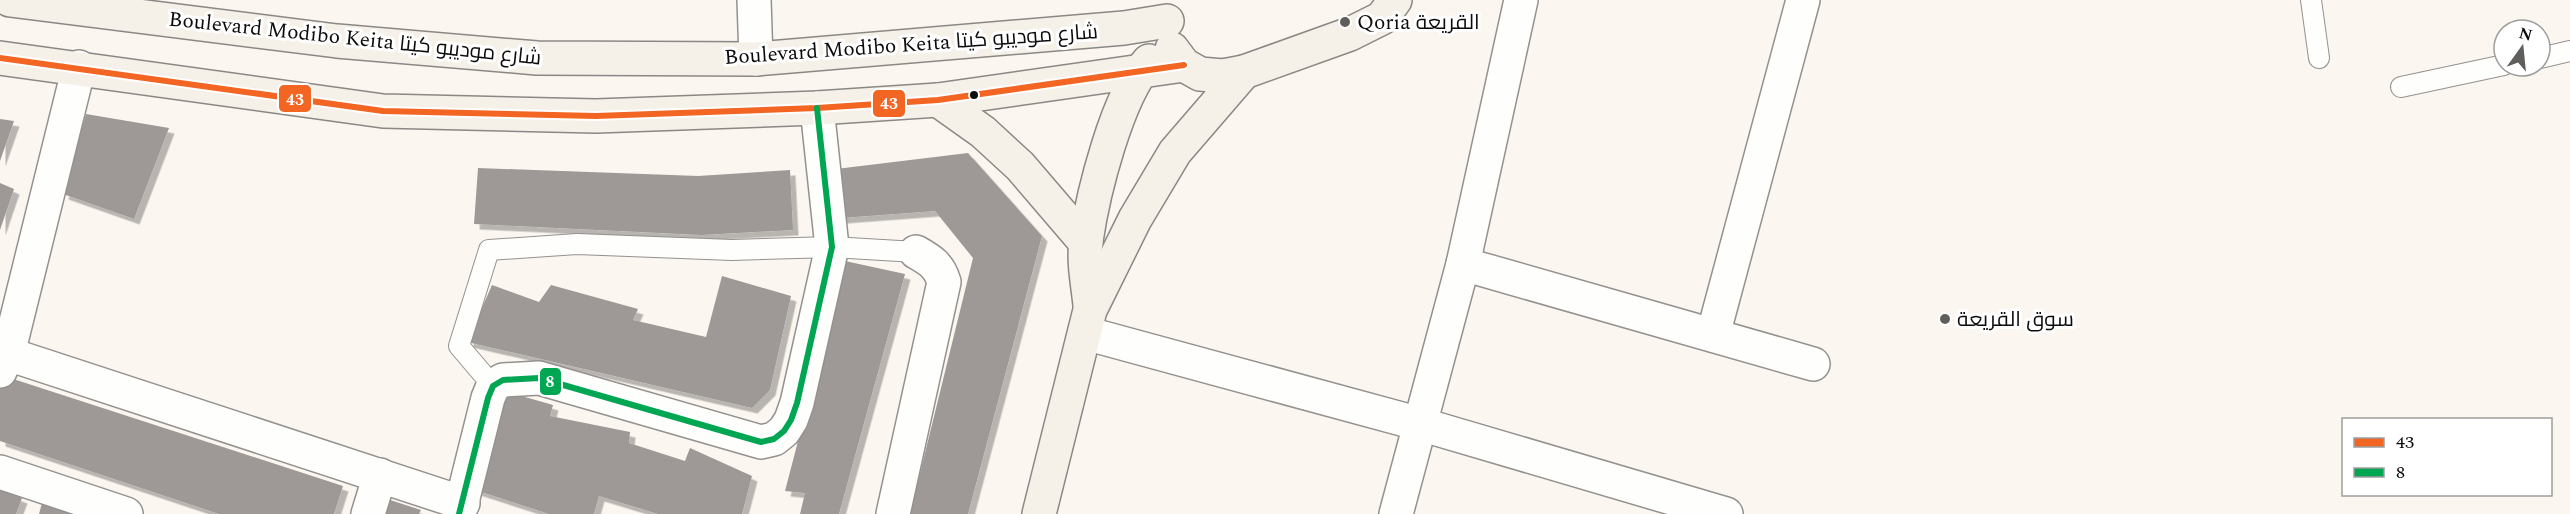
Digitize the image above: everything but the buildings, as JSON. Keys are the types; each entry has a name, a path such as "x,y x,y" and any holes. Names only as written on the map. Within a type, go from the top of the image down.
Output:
{"main road":[{"name":"Boulevard Modibo Keita شارع موديبو كيتا","path":"10,0 336,41 537,58 756,59 1124,28 1172,31"},
{"path":"1087,321 1086,243 1102,172 1122,105 1138,72 1172,31 1200,75 1223,76 1244,72 1350,34 1382,18 1399,1"},
{"path":"0,58 79,67 383,111 596,116 817,108 938,100 1138,72"},
{"path":"1038,514 1087,321 1135,219 1175,152 1244,72"},
{"path":"938,100 983,132 1020,166 1086,243"}],"street":[{"path":"754,0 756,59"},
{"path":"1396,514 1463,264 1521,0"},
{"path":"1713,335 1803,0"},
{"path":"79,67 4,362 380,475 461,508 492,386 503,380 539,378 761,442 774,440 784,431 797,403 832,247 817,108"},
{"path":"893,514 944,282 941,271 933,262 916,252"},
{"path":"1463,264 1813,364"},
{"path":"1087,321 1420,424 1726,514"},
{"path":"0,472 126,514"},
{"path":"368,514 380,475"}],"lane":[{"path":"2311,0 2319,58"},
{"path":"2552,55 2570,51"},
{"path":"2402,87 2492,68"},
{"path":"492,386 459,346 489,250 577,244 732,250 832,247 916,252"}],"transit line":[{"name":"43","path":"0,58 383,111 596,116 817,108 938,100 1184,65"},
{"name":"8","path":"459,514 488,398 493,386 503,380 539,378 761,442 774,439 784,431 797,403 832,247 817,108"}],"place":[{"name":"Qoria القريعة","path":"1345,22"},
{"name":"سوق القريعة","path":"1945,319"}]}
